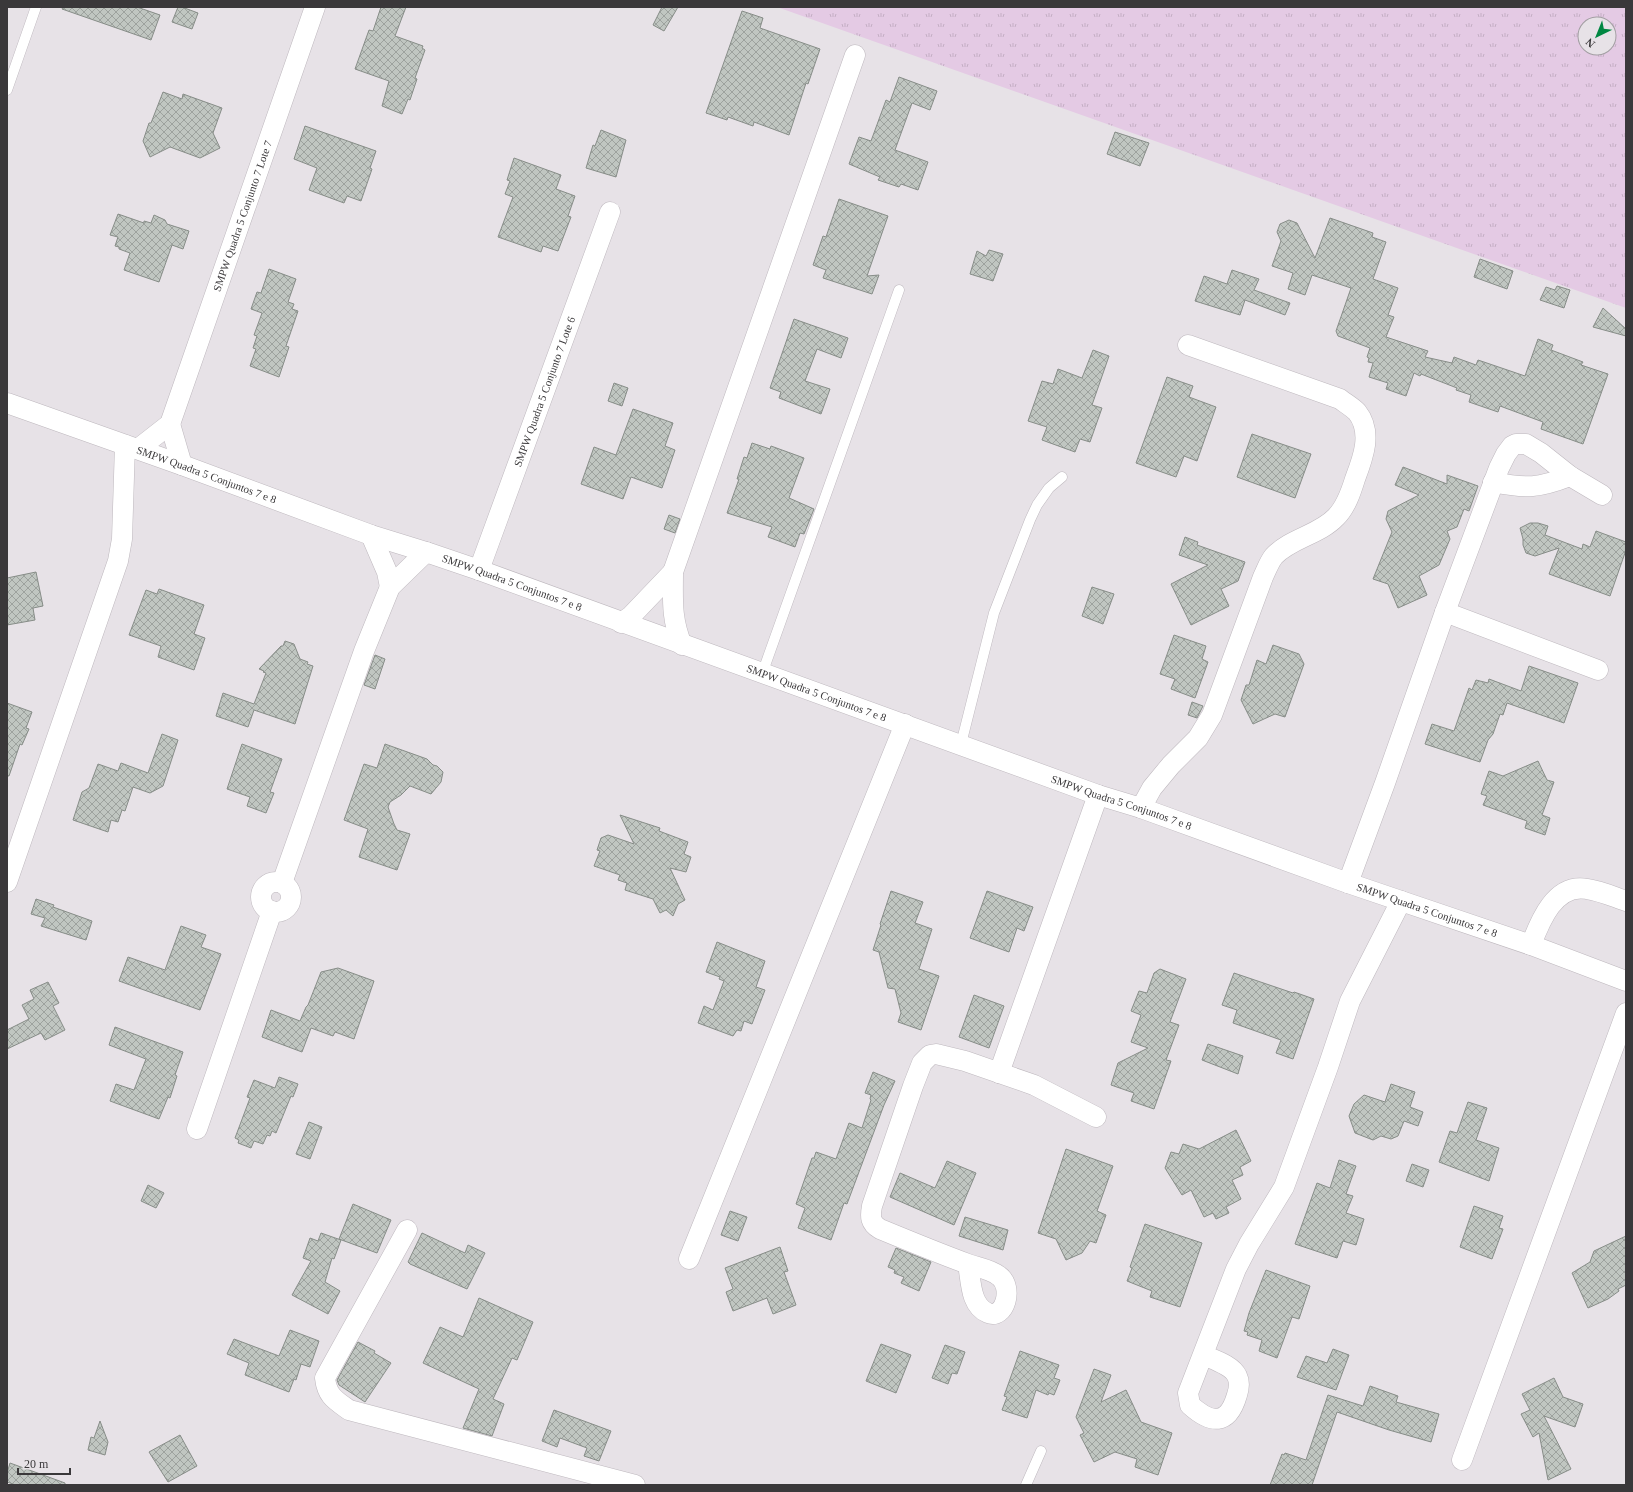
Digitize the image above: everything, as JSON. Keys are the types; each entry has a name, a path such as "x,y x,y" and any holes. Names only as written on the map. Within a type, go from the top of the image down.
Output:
{"street":[{"name":"SMPW Quadra 5 Conjunto 7 Lote 7","path":"170,424 315,7"},
{"path":"682,645 676,629 673,614 673,572 855,55"},
{"name":"SMPW Quadra 5 Conjunto 7 Lote 6","path":"479,570 610,212"},
{"path":"1141,808 1152,788 1171,765 1198,738 1212,715 1263,577 1273,557 1294,542 1324,528 1337,516 1349,497 1364,452 1366,437 1363,425 1357,412 1340,399 1188,345"},
{"name":"SMPW Quadra 5 Conjuntos 7 e 8","path":"7,403 182,465 371,535 479,570 621,623 961,744 1098,795 1141,808 1348,883 1531,945 1626,981"},
{"path":"7,882 118,561 122,539 131,447 170,424 182,465"},
{"path":"1348,883 1445,612 1493,482 1506,454 1516,444 1526,444 1541,452 1570,476 1602,495"},
{"path":"1493,482 1534,487 1546,485 1570,476"},
{"path":"371,535 387,572 390,587"},
{"path":"197,1129 272,911 283,910 291,902 290,890 282,883 364,651 390,587 426,552"},
{"path":"621,623 631,616 673,572"},
{"path":"1445,612 1598,670"},
{"path":"689,1258 905,724"},
{"path":"999,1073 1098,795"},
{"path":"1531,945 1538,927 1553,902 1564,893 1572,889 1586,888 1626,901"},
{"path":"1203,1355 1236,1269 1249,1244 1284,1187 1328,1068 1350,1001 1401,901"},
{"path":"1462,1460 1626,1012"},
{"path":"968,1264 880,1229 874,1225 870,1216 872,1206 913,1086 922,1063 926,1058 936,1054 982,1066 1034,1085 1096,1117"},
{"path":"407,1230 325,1378 326,1390 335,1401 349,1410 635,1485"}],"lane":[{"path":"7,90 36,7"},
{"path":"762,674 899,290"},
{"path":"961,744 994,612 1037,505 1049,488 1062,477"},
{"path":"1026,1485 1041,1451"}],"green space":[{"path":"777,7 1626,7 1626,308"}],"building":[{"path":"63,7 137,7 160,15 151,40 62,9"},
{"path":"178,7 198,13 192,29 172,22"},
{"path":"381,7 406,7 395,36 423,46 422,48 425,50 415,78 417,79 410,100 408,99 402,114 382,106 389,81 355,69 369,30 373,31"},
{"path":"662,7 678,7 664,31 653,25"},
{"path":"742,11 763,18 760,28 820,49 808,84 806,83 789,135 754,122 753,126 728,117 727,120 706,113"},
{"path":"899,77 937,91 930,110 912,103 895,150 928,162 918,190 901,184 899,187 878,180 880,177 849,164 859,137 871,141 886,100 890,102"},
{"path":"163,92 182,99 183,94 222,108 213,133 220,148 200,158 170,147 150,157 143,141 149,123 151,123"},
{"path":"305,126 376,151 370,168 372,169 361,201 347,196 344,203 309,190 317,168 294,159"},
{"path":"601,130 626,140 616,177 586,168 593,145 595,146"},
{"path":"1115,132 1149,143 1140,166 1107,154"},
{"path":"514,158 561,175 556,189 575,196 568,216 571,217 558,251 543,246 541,252 498,237 513,197 505,194 510,181 507,180"},
{"path":"839,199 888,216 867,276 879,275 872,294 823,278 826,270 813,265 823,236 826,237"},
{"path":"118,214 144,223 144,221 151,223 154,215 165,220 167,224 189,231 183,249 172,245 159,282 124,270 130,253 115,246 118,237 110,235"},
{"path":"1330,218 1373,233 1372,237 1386,242 1373,279 1398,288 1388,315 1394,317 1386,337 1428,351 1425,357 1452,363 1454,357 1476,365 1478,360 1525,376 1538,339 1553,345 1551,350 1583,362 1581,365 1608,374 1583,444 1541,429 1543,422 1500,406 1498,412 1469,402 1471,395 1421,374 1420,376 1414,373 1406,396 1386,389 1388,383 1369,377 1373,363 1368,362 1369,358 1367,357 1370,348 1338,336 1336,331 1351,288 1312,275 1305,295 1288,289 1293,273 1272,266 1281,241 1277,232 1280,224 1289,220 1297,223 1315,258"},
{"path":"989,250 1003,254 993,281 970,274 977,251 986,256"},
{"path":"1480,259 1513,271 1507,289 1474,277"},
{"path":"269,269 296,279 288,302 294,304 292,309 298,311 286,346 289,347 279,377 250,366 256,349 253,348 257,336 254,335 262,313 251,309 257,292 261,293"},
{"path":"1232,270 1259,279 1254,290 1290,303 1285,315 1245,300 1240,315 1195,301 1204,276 1227,284"},
{"path":"1557,286 1570,290 1564,308 1540,300 1546,287 1555,290"},
{"path":"1603,308 1626,329 1626,336 1593,327"},
{"path":"794,319 848,338 841,358 817,349 805,381 830,389 821,414 779,398 781,392 770,388"},
{"path":"1093,350 1109,356 1092,405 1102,408 1090,442 1080,439 1075,452 1042,440 1047,427 1028,421 1042,381 1053,384 1058,369 1082,378"},
{"path":"1167,377 1193,386 1189,397 1216,407 1197,461 1184,456 1176,477 1136,463"},
{"path":"614,383 628,388 622,406 608,401"},
{"path":"633,409 673,423 665,446 675,450 662,488 631,477 623,499 581,484 594,447 616,455"},
{"path":"1252,434 1311,454 1295,498 1237,477"},
{"path":"752,443 770,449 771,446 804,458 789,498 814,509 804,534 800,533 795,547 768,537 772,527 727,513 739,479 737,479 744,457 747,458"},
{"path":"1403,467 1447,484 1447,475 1478,486 1469,511 1464,509 1457,527 1447,531 1450,539 1439,565 1419,576 1427,595 1398,608 1388,584 1373,579 1392,532 1386,519 1388,511 1419,495 1395,485"},
{"path":"669,515 680,519 675,533 664,529"},
{"path":"1530,523 1538,523 1548,526 1545,535 1582,549 1583,544 1590,547 1596,531 1626,542 1626,550 1610,596 1549,574 1559,548 1535,556 1526,553 1520,528"},
{"path":"1185,537 1198,542 1197,545 1245,562 1238,581 1221,589 1229,606 1191,625 1171,584 1208,565 1179,555"},
{"path":"36,572 43,606 33,608 35,620 7,625 7,578"},
{"path":"1092,587 1114,594 1103,624 1082,616"},
{"path":"159,589 204,605 194,634 205,638 194,670 158,657 161,646 129,635 146,590 157,594"},
{"path":"1174,635 1206,646 1202,659 1208,662 1195,698 1171,689 1175,679 1160,674"},
{"path":"285,641 294,644 300,659 313,666 295,724 254,710 248,727 216,716 223,693 254,704 266,673 259,669 281,646 283,646"},
{"path":"1273,645 1299,654 1304,664 1285,717 1275,714 1253,724 1241,700 1246,685 1249,685 1257,660 1266,664"},
{"path":"375,655 385,659 375,689 364,685"},
{"path":"1529,666 1578,683 1564,723 1507,703 1503,715 1500,714 1493,734 1488,740 1480,762 1425,744 1432,724 1454,731 1469,688 1472,690 1476,680 1488,683 1489,679 1521,691"},
{"path":"1192,702 1203,706 1197,718 1188,715"},
{"path":"7,703 32,712 26,728 29,729 22,745 20,744 9,776 7,776"},
{"path":"162,734 178,740 163,786 150,793 133,787 125,811 122,810 118,822 111,820 108,832 73,820 82,792 89,788 98,764 118,771 121,763 148,773"},
{"path":"242,744 282,759 270,792 274,793 266,813 247,806 250,797 227,789"},
{"path":"385,744 427,759 443,772 441,782 431,794 410,786 401,795 390,802 388,807 397,830 410,834 397,870 359,857 368,829 344,820 364,764 377,768"},
{"path":"1538,761 1547,780 1554,782 1542,815 1550,818 1545,835 1525,828 1527,821 1483,805 1487,796 1481,794 1489,771 1503,776"},
{"path":"620,815 660,828 659,831 688,842 684,854 691,857 686,872 670,868 685,900 678,904 673,916 666,910 660,913 653,899 625,890 627,883 618,880 620,875 594,866 600,851 597,850 601,838 608,835 634,844"},
{"path":"891,891 923,902 915,923 932,929 919,969 939,976 921,1030 898,1022 901,1013 895,989 888,988 879,952 873,950"},
{"path":"987,891 1033,907 1024,931 1017,928 1009,952 970,938"},
{"path":"36,899 54,905 53,907 92,921 86,940 41,926 45,918 31,914"},
{"path":"181,926 206,935 201,947 221,954 200,1010 119,981 128,957 165,970"},
{"path":"717,942 765,961 756,987 765,990 752,1024 744,1021 741,1031 737,1030 733,1036 698,1023 704,1006 713,1010 724,981 719,979 720,977 706,972"},
{"path":"338,968 374,981 354,1039 335,1032 333,1036 311,1028 302,1052 262,1037 271,1010 300,1021 321,972"},
{"path":"1160,969 1186,979 1170,1022 1179,1025 1166,1060 1171,1061 1154,1109 1131,1101 1134,1093 1111,1085 1118,1063 1148,1048 1131,1042 1141,1015 1131,1011 1139,991 1147,993 1154,973"},
{"path":"1234,973 1314,999 1293,1059 1276,1053 1281,1040 1233,1023 1237,1010 1222,1005"},
{"path":"48,982 59,1003 53,1006 65,1030 45,1040 41,1033 7,1049 7,1030 29,1019 22,1005 34,999 30,990"},
{"path":"974,995 1004,1006 989,1048 959,1037"},
{"path":"115,1027 183,1052 175,1075 177,1076 170,1098 168,1097 159,1119 110,1101 116,1084 134,1090 146,1059 109,1045"},
{"path":"1208,1044 1243,1056 1238,1074 1202,1060"},
{"path":"873,1072 895,1081 884,1105 847,1204 844,1203 831,1240 798,1228 805,1208 796,1204 812,1158 814,1158 816,1152 836,1159 849,1123 862,1128 871,1100 871,1095 865,1093"},
{"path":"279,1077 298,1084 293,1097 291,1096 276,1133 272,1131 270,1136 267,1135 263,1144 254,1141 251,1148 238,1143 239,1140 235,1138 250,1098 247,1097 254,1080 275,1088"},
{"path":"1391,1084 1415,1092 1410,1107 1423,1112 1418,1126 1404,1121 1398,1136 1391,1139 1381,1136 1373,1140 1355,1133 1349,1116 1354,1104 1364,1095 1385,1102"},
{"path":"1468,1102 1487,1108 1476,1140 1499,1148 1489,1181 1439,1162 1450,1131 1457,1133"},
{"path":"309,1122 322,1127 310,1159 296,1154"},
{"path":"1236,1130 1251,1161 1240,1167 1243,1175 1232,1180 1241,1199 1226,1207 1229,1213 1216,1219 1213,1213 1204,1217 1191,1190 1182,1195 1165,1168 1171,1152 1179,1154 1183,1144 1199,1149"},
{"path":"1066,1149 1113,1166 1097,1211 1106,1215 1096,1243 1090,1241 1082,1253 1066,1260 1056,1239 1038,1233"},
{"path":"1339,1160 1356,1166 1346,1194 1353,1196 1346,1213 1364,1219 1356,1245 1343,1241 1337,1258 1295,1244 1317,1183 1330,1188"},
{"path":"947,1161 976,1173 954,1225 890,1197 900,1173 935,1188"},
{"path":"1412,1164 1429,1170 1423,1187 1406,1181"},
{"path":"148,1185 164,1193 156,1208 141,1201"},
{"path":"353,1204 391,1220 377,1253 339,1239"},
{"path":"1474,1206 1503,1216 1499,1228 1503,1229 1492,1259 1460,1247"},
{"path":"730,1211 747,1217 738,1241 721,1235"},
{"path":"965,1217 1008,1230 1003,1250 959,1236"},
{"path":"1145,1224 1202,1243 1180,1307 1150,1297 1152,1291 1127,1281 1132,1268 1130,1267"},
{"path":"321,1233 341,1240 334,1259 332,1258 325,1282 340,1291 328,1314 292,1295 311,1261 303,1258 310,1238 318,1241"},
{"path":"422,1233 465,1253 468,1245 485,1253 467,1289 408,1262"},
{"path":"1626,1236 1626,1285 1618,1289 1619,1291 1608,1299 1588,1308 1572,1273 1590,1262 1594,1251"},
{"path":"780,1247 788,1271 784,1272 796,1305 773,1314 767,1298 733,1311 726,1292 733,1289 725,1268"},
{"path":"896,1248 931,1262 919,1291 901,1283 904,1277 894,1273 895,1270 888,1267"},
{"path":"1266,1270 1310,1286 1299,1319 1292,1317 1277,1358 1259,1351 1262,1340 1247,1335 1248,1332 1244,1331 1249,1313"},
{"path":"479,1298 533,1322 517,1360 512,1358 493,1399 504,1404 492,1436 463,1428 479,1389 423,1363 440,1327 463,1337"},
{"path":"290,1330 319,1341 310,1367 301,1364 296,1380 294,1379 289,1392 245,1375 249,1363 227,1354 234,1339 279,1356"},
{"path":"358,1342 375,1351 374,1353 391,1363 365,1402 339,1385 337,1380"},
{"path":"881,1344 911,1355 896,1393 866,1381"},
{"path":"945,1345 965,1352 957,1374 952,1373 948,1384 932,1378"},
{"path":"1333,1349 1349,1355 1336,1390 1297,1377 1306,1356 1327,1363"},
{"path":"1020,1351 1059,1365 1054,1378 1060,1380 1054,1395 1049,1393 1048,1395 1036,1390 1027,1418 1002,1410 1007,1397 1004,1396"},
{"path":"1094,1369 1111,1375 1101,1402 1126,1390 1141,1422 1172,1433 1158,1475 1135,1467 1137,1459 1115,1452 1094,1462 1080,1435 1084,1433 1076,1417"},
{"path":"1554,1378 1563,1397 1583,1404 1575,1427 1544,1416 1571,1469 1548,1480 1539,1433 1533,1437 1521,1414 1530,1410 1522,1394"},
{"path":"1370,1386 1398,1396 1396,1402 1439,1414 1431,1442 1389,1430 1337,1412 1312,1485 1270,1485 1282,1454 1284,1455 1285,1453 1306,1460 1328,1395 1363,1406"},
{"path":"554,1410 611,1431 599,1461 584,1456 587,1448 560,1438 557,1447 542,1441"},
{"path":"100,1421 108,1442 105,1455 88,1450 91,1437 94,1438"},
{"path":"180,1435 197,1466 168,1482 149,1452"},
{"path":"10,1463 65,1483 65,1485 16,1485 7,1482 7,1473"}]}
